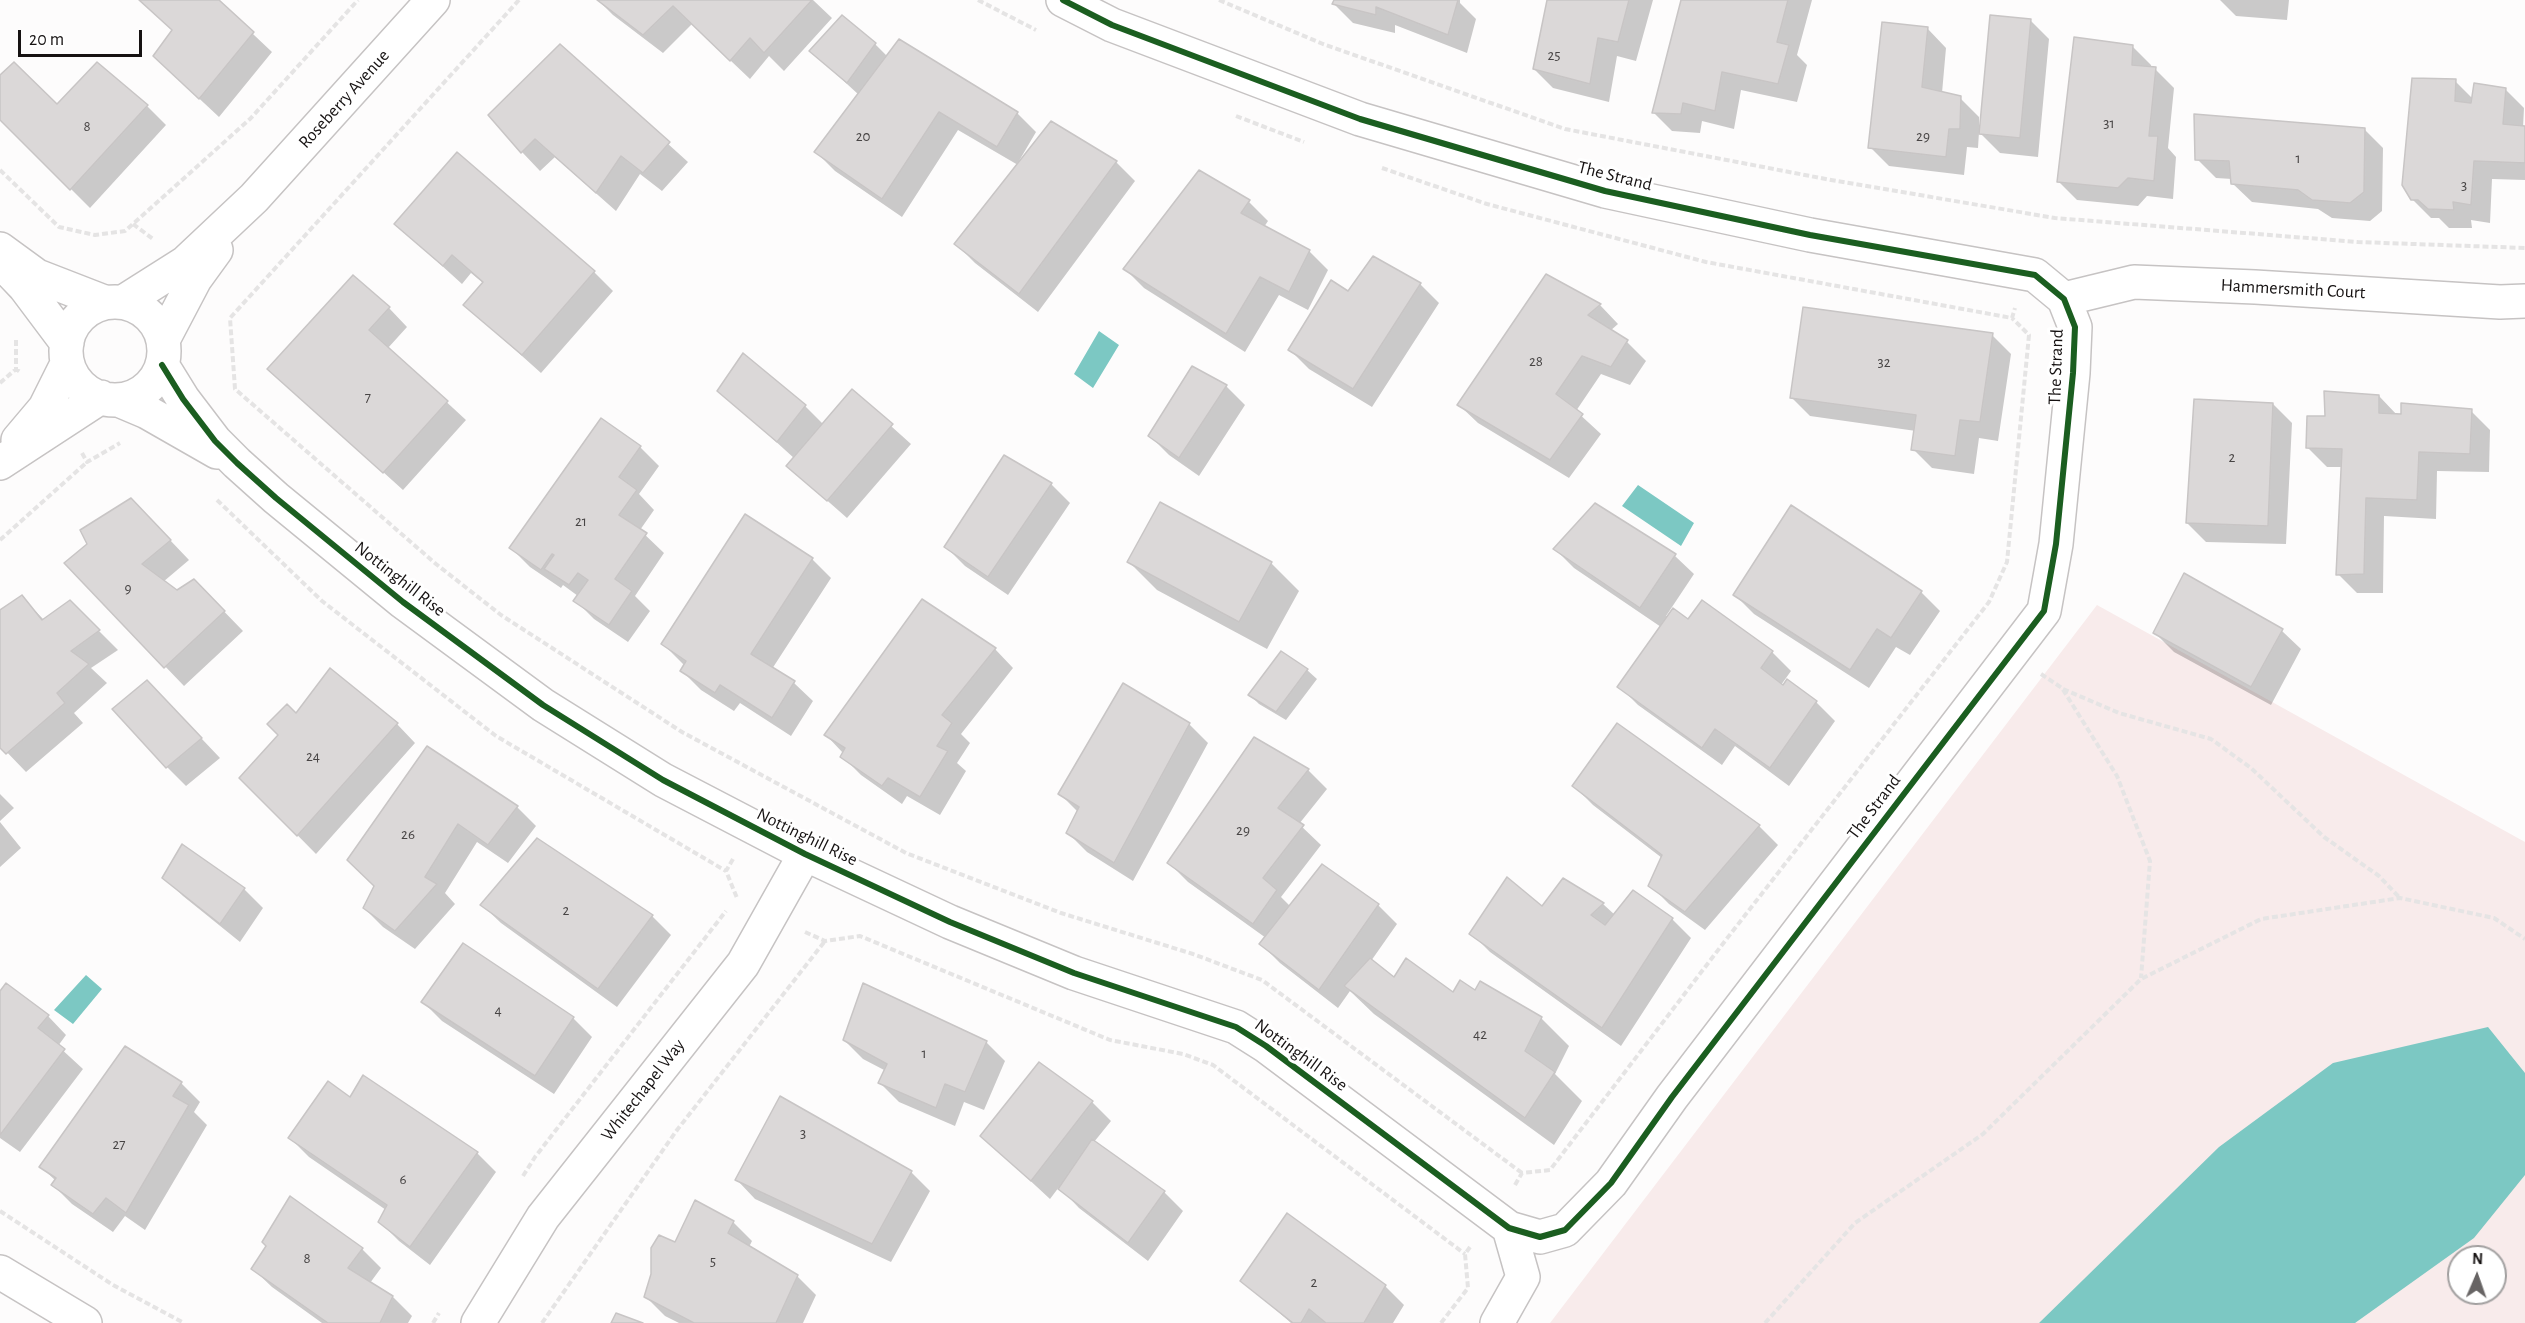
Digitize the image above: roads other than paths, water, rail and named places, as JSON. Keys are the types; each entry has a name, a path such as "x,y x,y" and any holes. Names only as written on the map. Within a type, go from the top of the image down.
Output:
{"street":[{"name":"Roseberry Avenue","path":"114,301 185,263 254,198 433,0"},
{"name":"The Strand","path":"1063,0 1112,26 1360,119 1605,191 1810,235 2035,275 2064,299 2075,327 2073,373 2056,544 2044,611 1672,1097 1611,1183 1565,1230 1540,1237 1502,1222"},
{"name":"Roseberry Avenue","path":"163,351 195,279 254,198"},
{"path":"0,249 37,276 146,311 163,351 159,375 147,389 111,399 64,422 0,463"},
{"path":"0,261 25,287 66,354 80,387 88,393 111,399"},
{"name":"Hammersmith Court","path":"2064,299 2134,282 2255,286 2500,302 2525,301"},
{"path":"0,463 45,408 66,354 69,329 84,311 114,301"},
{"name":"Nottinghill Rise","path":"163,351 183,399 215,441 237,464 403,602 543,705 663,780 805,854 950,922 1074,973 1236,1027 1266,1046 1502,1222"},
{"name":"Nottinghill Rise","path":"111,399 147,412 237,464"},
{"name":"Whitechapel Way","path":"478,1323 543,1217 743,964 805,854"},
{"path":"1497,1323 1523,1277 1502,1222"},
{"path":"0,1272 85,1323"}],"water":[{"path":"1099,331 1119,345 1093,388 1074,374"},
{"path":"1638,485 1694,523 1681,546 1622,506"},
{"path":"86,975 102,989 73,1024 54,1010"},
{"path":"2488,1027 2525,1073 2525,1175 2474,1238 2464,1245 2447,1245 2447,1257 2355,1323 2039,1323 2219,1147 2333,1063"}]}
